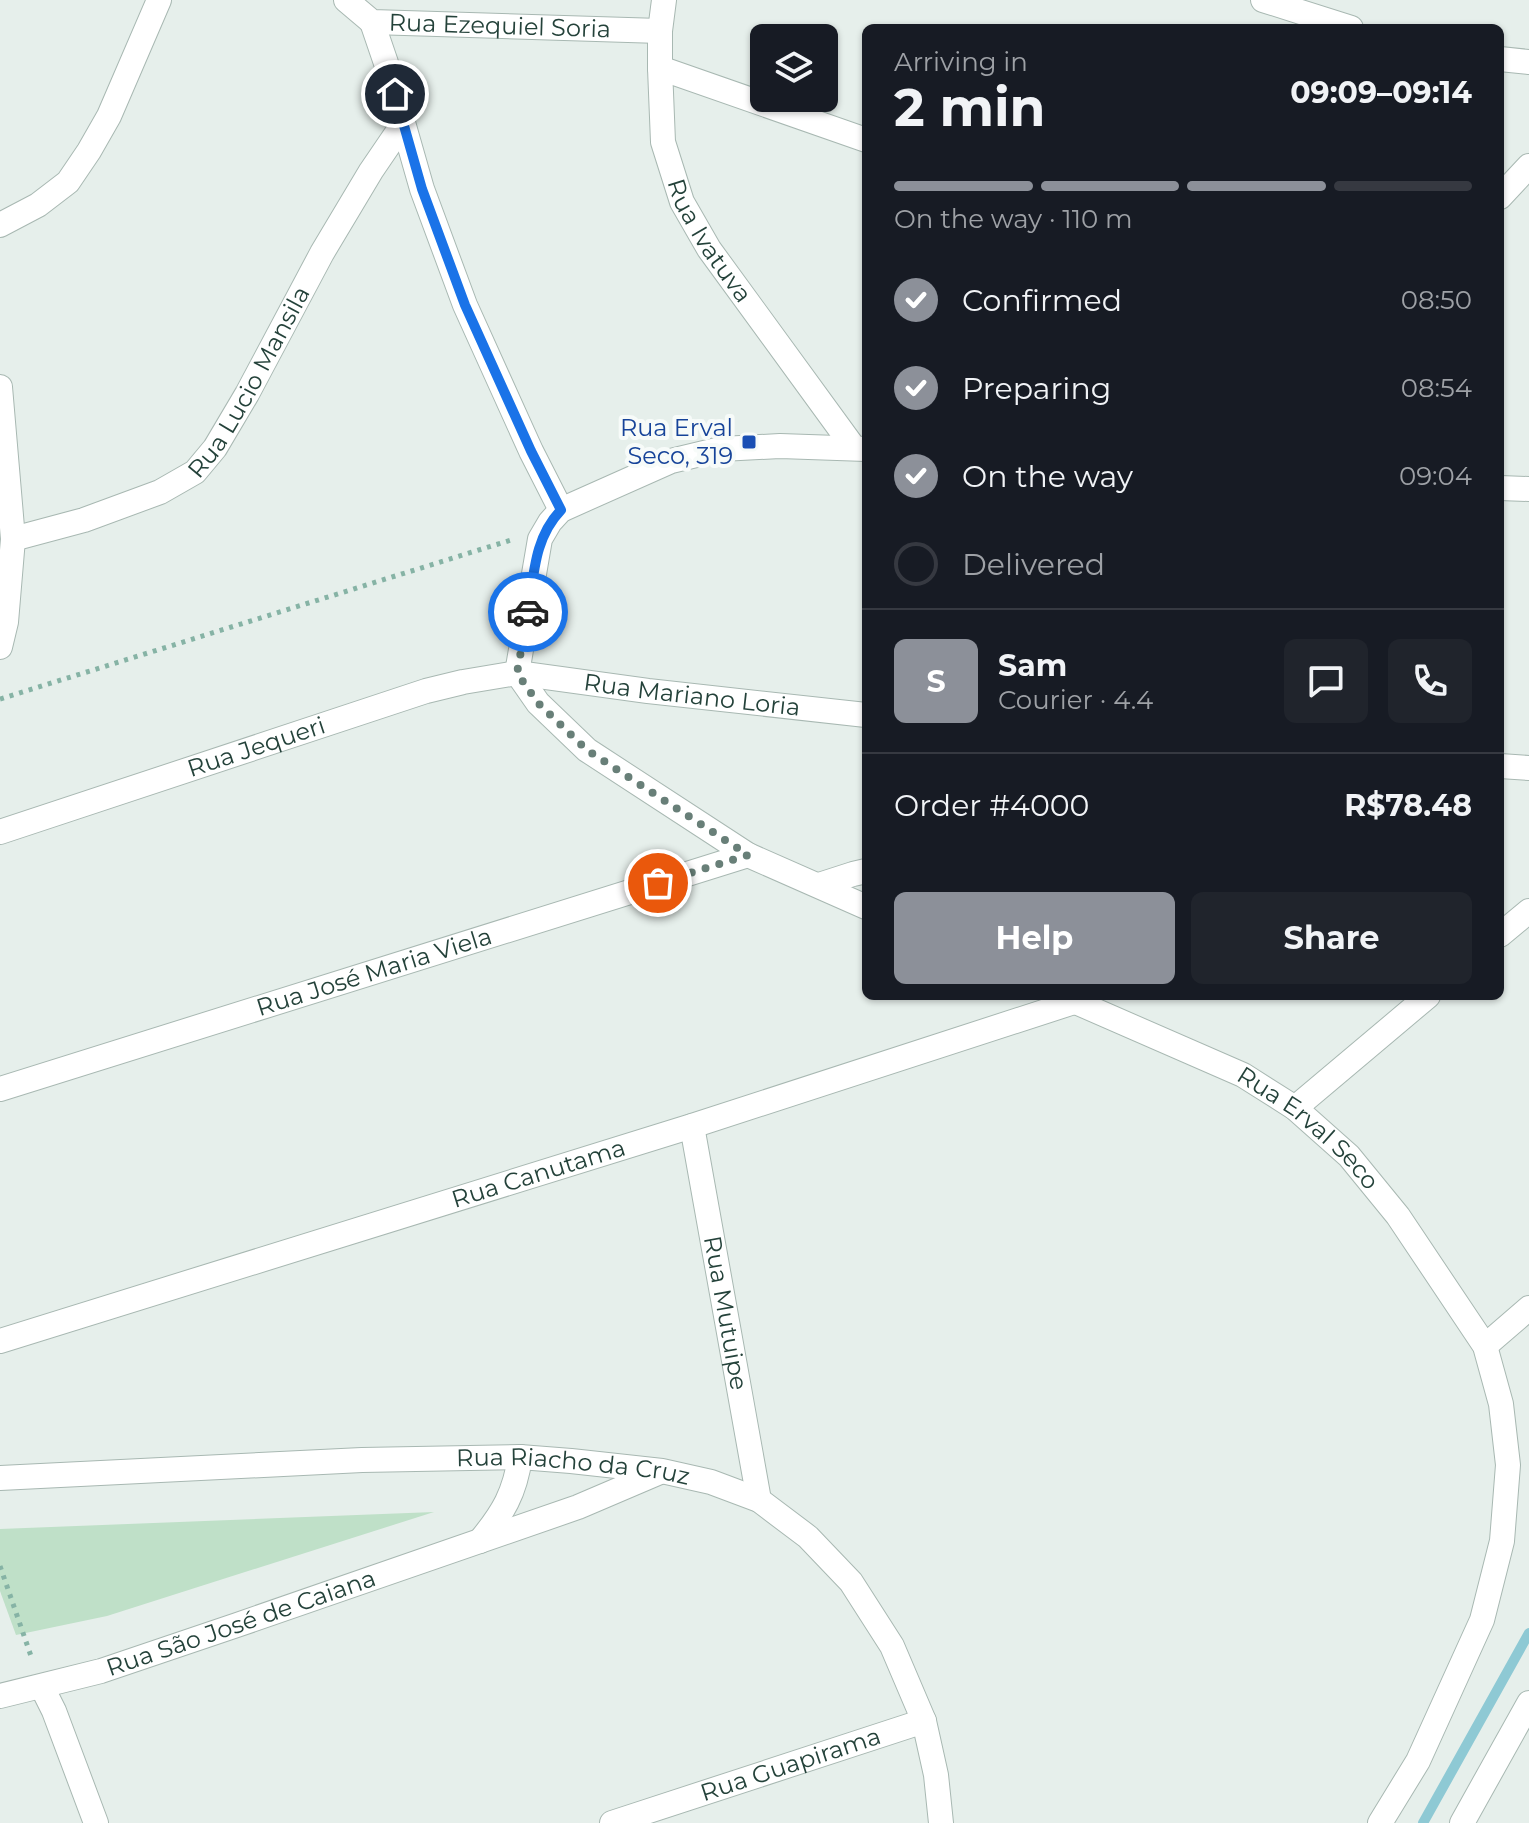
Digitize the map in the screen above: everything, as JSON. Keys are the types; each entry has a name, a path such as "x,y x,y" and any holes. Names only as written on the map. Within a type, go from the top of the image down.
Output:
{"street":[{"path":"0,225 38,205 68,182 109,116 159,0"},
{"name":"Rua Ezequiel Soria","path":"346,0 372,22 660,31"},
{"name":"Rua Ivatuva","path":"664,0 660,31 663,142 682,202 709,249 860,449"},
{"path":"1263,0 1338,24"},
{"path":"372,22 422,189 465,305 561,510"},
{"path":"1504,59 1529,62"},
{"path":"660,68 862,139"},
{"name":"Rua Lucio Mansila","path":"13,539 84,520 160,492 195,472 215,448 322,253 403,124"},
{"path":"1504,193 1529,166"},
{"path":"0,387 3,473 13,539 6,622 0,647"},
{"path":"860,449 780,446 721,449 671,461 561,510 540,539 517,673 538,703 587,750 748,855 862,905"},
{"path":"1504,488 1529,489"},
{"name":"Rua Mariano Loria","path":"517,673 862,715"},
{"name":"Rua Jequeri","path":"0,832 426,691 517,673"},
{"path":"1504,766 1529,768"},
{"name":"Rua José Maria Viela","path":"0,1089 748,855"},
{"path":"819,885 862,872"},
{"path":"1504,912 1527,912"},
{"path":"1504,932 1527,912"},
{"name":"Rua Canutama","path":"0,1341 692,1126 1065,1000"},
{"name":"Rua Erval Seco","path":"1070,1000 1243,1075 1295,1108 1349,1156 1398,1216 1485,1346 1501,1404 1508,1465 1502,1541 1482,1620 1418,1761 1380,1823"},
{"path":"1295,1108 1423,1000"},
{"name":"Rua Mutuipe","path":"692,1126 759,1500"},
{"path":"1485,1346 1529,1308"},
{"path":"480,1541 499,1519 509,1499 520,1457"},
{"name":"Rua Riacho da Cruz","path":"0,1478 347,1461 520,1457 662,1471 711,1482 759,1500 808,1537 851,1582 892,1646 924,1721 936,1775 941,1823"},
{"name":"Rua São José de Caiana","path":"0,1696 101,1671 592,1502 662,1471"},
{"path":"42,1687 96,1823"},
{"path":"1462,1823 1529,1703"},
{"name":"Rua Guapirama","path":"612,1823 924,1721"}],"path":[{"path":"0,699 501,541 540,539"},
{"path":"0,1566 42,1687"}],"green space":[{"path":"434,1512 107,1616 16,1635 0,1591 0,1529"}],"waterway":[{"path":"1423,1823 1529,1633"}],"way so far":[{"path":"528,612 517,673 538,703 587,750 748,855 658,883"}],"place":[{"name":"Rua Erval Seco, 319","path":"749,442"}],"route":[{"path":"395,94 422,189 465,305 561,510 540,539 528,612"}]}
